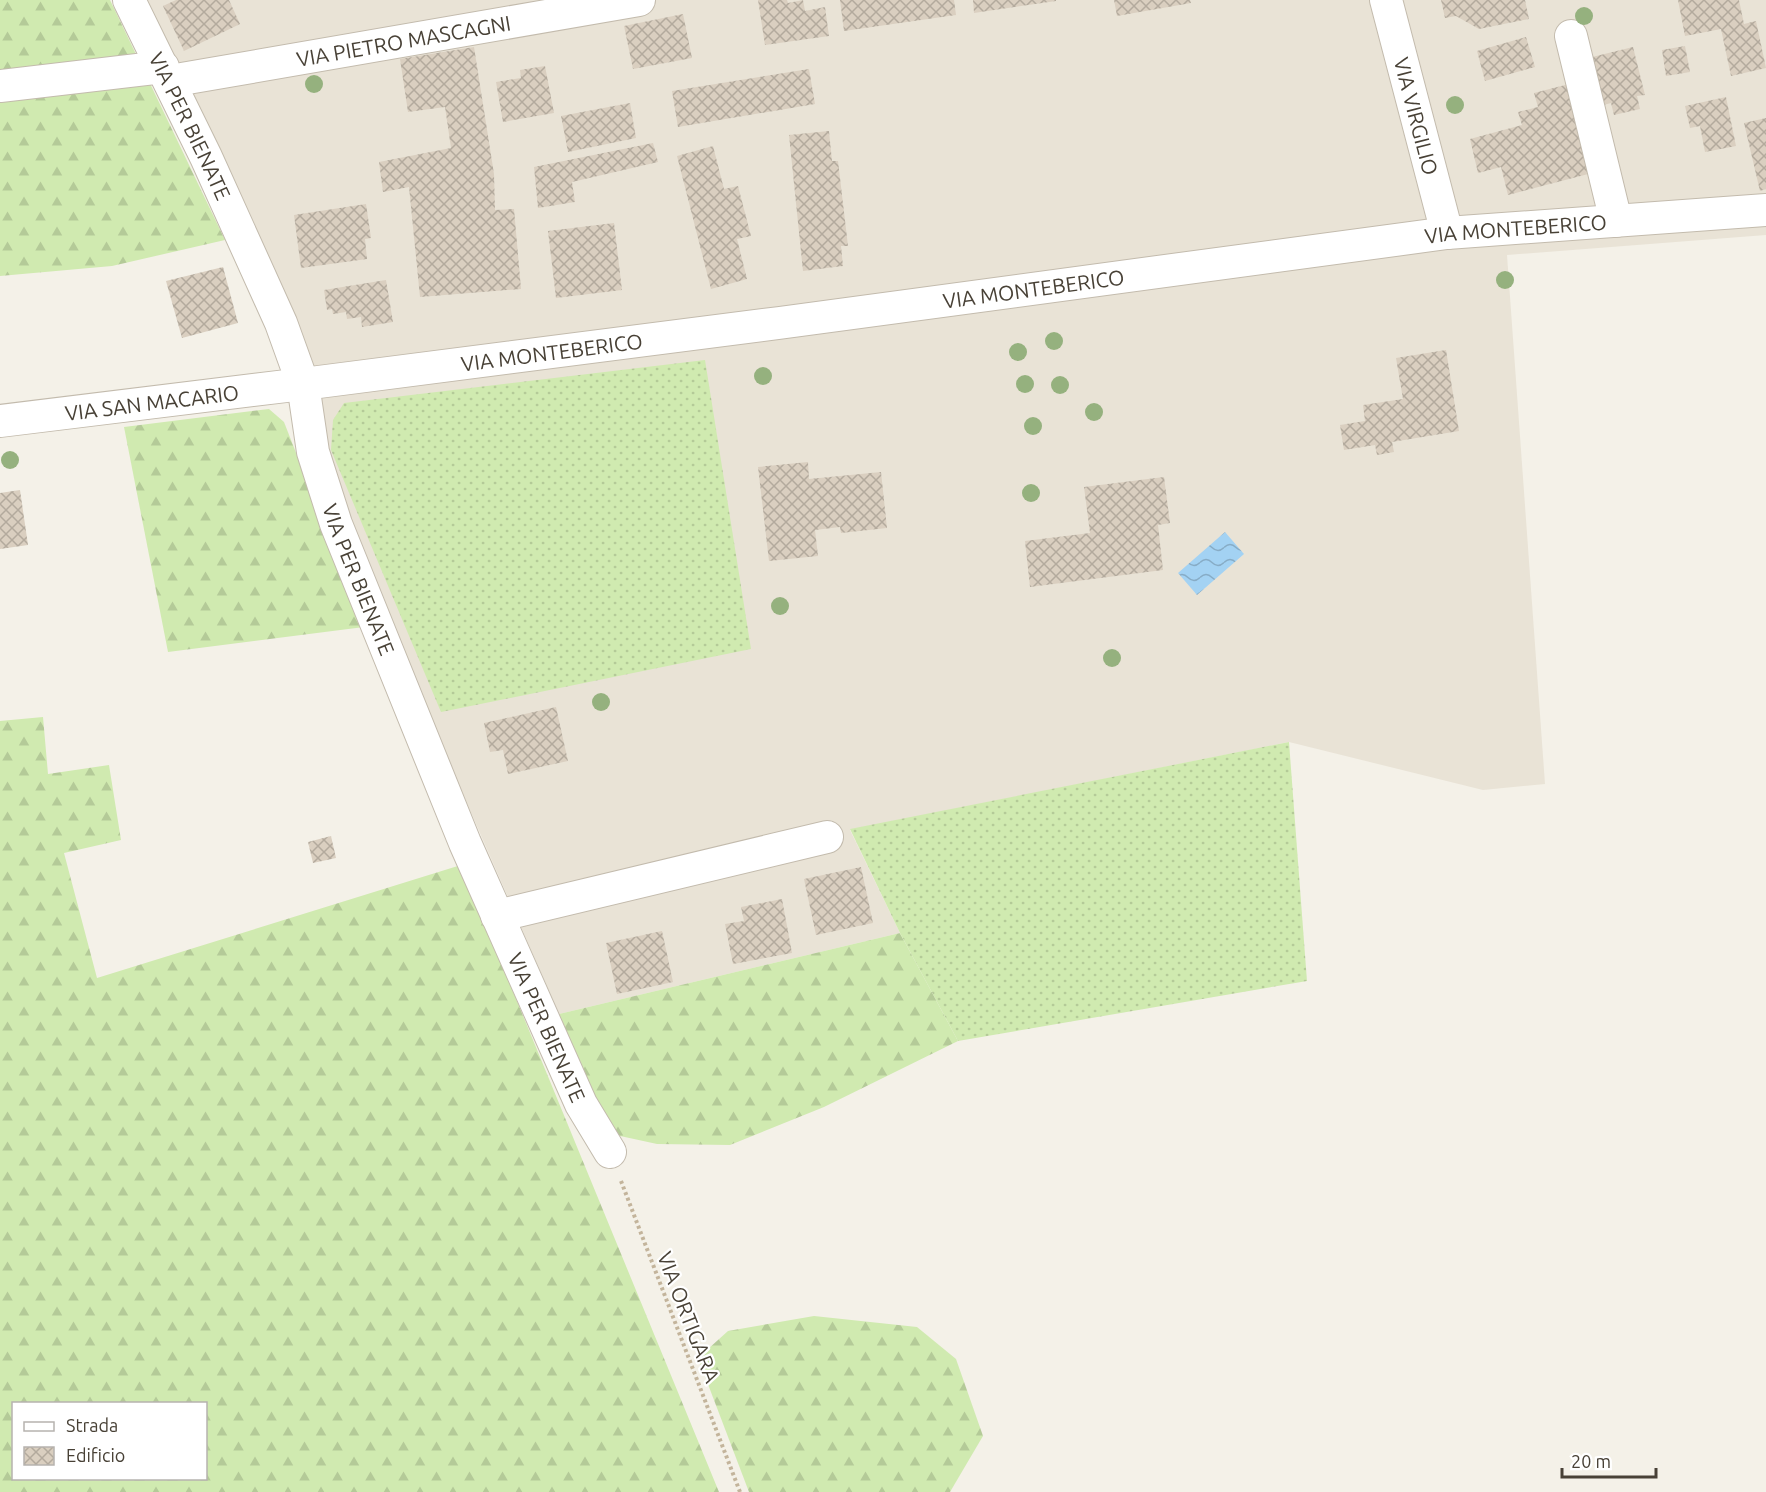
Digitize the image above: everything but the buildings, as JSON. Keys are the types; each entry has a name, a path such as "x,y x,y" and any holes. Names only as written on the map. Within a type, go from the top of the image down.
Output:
{"street":[{"name":"VIA PER BIENATE","path":"129,0 207,157 281,322 303,384 313,452 336,524 465,843 580,1104 610,1152"},
{"name":"VIA VIRGILIO","path":"1386,0 1447,233"},
{"name":"VIA PIETRO MASCAGNI","path":"0,86 166,74 507,11 619,2"},
{"path":"1571,36 1616,221"},
{"name":"VIA MONTEBERICO","path":"303,384 1447,233 1766,210"},
{"name":"VIA SAN MACARIO","path":"0,421 303,384"},
{"path":"497,916 827,837"}],"path":[{"name":"VIA ORTIGARA","path":"610,1152 741,1492"}],"shaded area":[{"path":"129,0 1766,0 1766,235 1507,255 1545,784 1483,790 1289,742 850,830 900,933 559,1014 321,469 303,384"}],"green space":[{"path":"0,0 110,0 225,240 112,266 0,276"},
{"path":"705,360 751,649 441,712 331,450 333,420 344,403"},
{"path":"269,409 284,422 364,627 168,652 124,427"},
{"path":"43,717 48,774 109,765 121,840 64,853 97,978 461,865 719,1492 0,1492 0,721"},
{"path":"1289,742 1307,981 958,1041 900,933 850,829"},
{"path":"900,933 958,1041 824,1107 730,1145 657,1144 611,1134 559,1014"},
{"path":"814,1316 917,1327 956,1359 983,1436 950,1492 749,1492 698,1358 728,1331"}],"water":[{"path":"1225,532 1244,554 1197,595 1178,573"}]}
